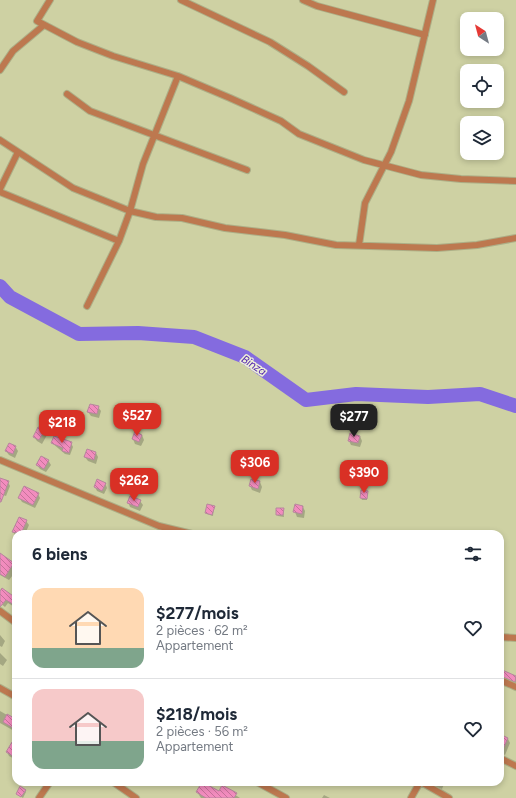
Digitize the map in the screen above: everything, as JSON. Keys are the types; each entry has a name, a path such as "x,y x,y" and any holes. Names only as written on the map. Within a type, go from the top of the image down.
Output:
{"street":[{"path":"50,0 37,21 77,42 114,56 178,76 281,121 298,134 364,160 422,175 461,180 516,180"},
{"path":"181,0 194,3 270,42 308,66 344,92"},
{"path":"303,0 317,6 425,35"},
{"path":"359,245 365,203 391,152 409,101 433,0"},
{"path":"0,70 13,51 44,25"},
{"path":"87,306 119,241 130,211 134,190 178,76"},
{"path":"67,94 90,111 247,170"},
{"path":"0,140 73,188 130,211 156,217 203,222 225,228 285,235 313,242 336,245 437,248 477,245 516,238"},
{"path":"0,189 18,152"},
{"path":"0,192 119,241"},
{"path":"0,460 159,526 176,530"},
{"path":"0,610 12,620"},
{"path":"504,637 516,638"},
{"path":"504,682 516,687"},
{"path":"0,688 12,696"},
{"path":"504,760 516,766"},
{"path":"40,798 48,786"},
{"path":"119,786 136,798"},
{"path":"264,786 286,798"},
{"path":"411,798 418,786"},
{"path":"428,786 449,798"}],"building":[{"path":"90,404 99,406 97,414 87,412"},
{"path":"38,427 45,430 39,440 33,437"},
{"path":"135,431 142,435 139,442 132,439"},
{"path":"350,433 360,436 358,443 348,441"},
{"path":"54,436 72,442 69,453 62,451 63,448 51,443"},
{"path":"9,443 16,446 13,454 5,451"},
{"path":"87,449 96,452 94,460 84,457"},
{"path":"41,456 49,460 44,469 36,465"},
{"path":"136,470 143,473 140,479 133,476"},
{"path":"0,478 9,481 1,502 0,502"},
{"path":"97,479 106,483 102,491 94,487"},
{"path":"251,479 260,481 258,489 249,486"},
{"path":"24,486 39,493 33,505 18,498"},
{"path":"361,490 368,491 367,499 360,498"},
{"path":"130,496 141,500 138,507 127,503"},
{"path":"207,504 215,506 212,515 205,513"},
{"path":"295,504 303,506 302,514 293,512"},
{"path":"276,508 284,508 283,515 276,515"},
{"path":"19,517 27,520 23,530 13,530"},
{"path":"0,553 12,562 12,566 5,577 0,574"},
{"path":"2,588 12,595 12,604 6,600 0,607 0,591"},
{"path":"504,671 516,676 515,682 504,678"},
{"path":"7,714 12,717 12,727 3,722"},
{"path":"504,736 508,738 504,747"},
{"path":"12,742 12,756 6,752"},
{"path":"20,786 26,790 21,797 16,794"},
{"path":"200,786 210,786 219,791 222,786 224,786 237,793 234,798 206,798 196,792"}],"waterway":[{"name":"Binza","path":"0,286 10,297 79,334 138,333 194,337 245,357 306,400 356,394 428,397 480,394 516,406"}]}
